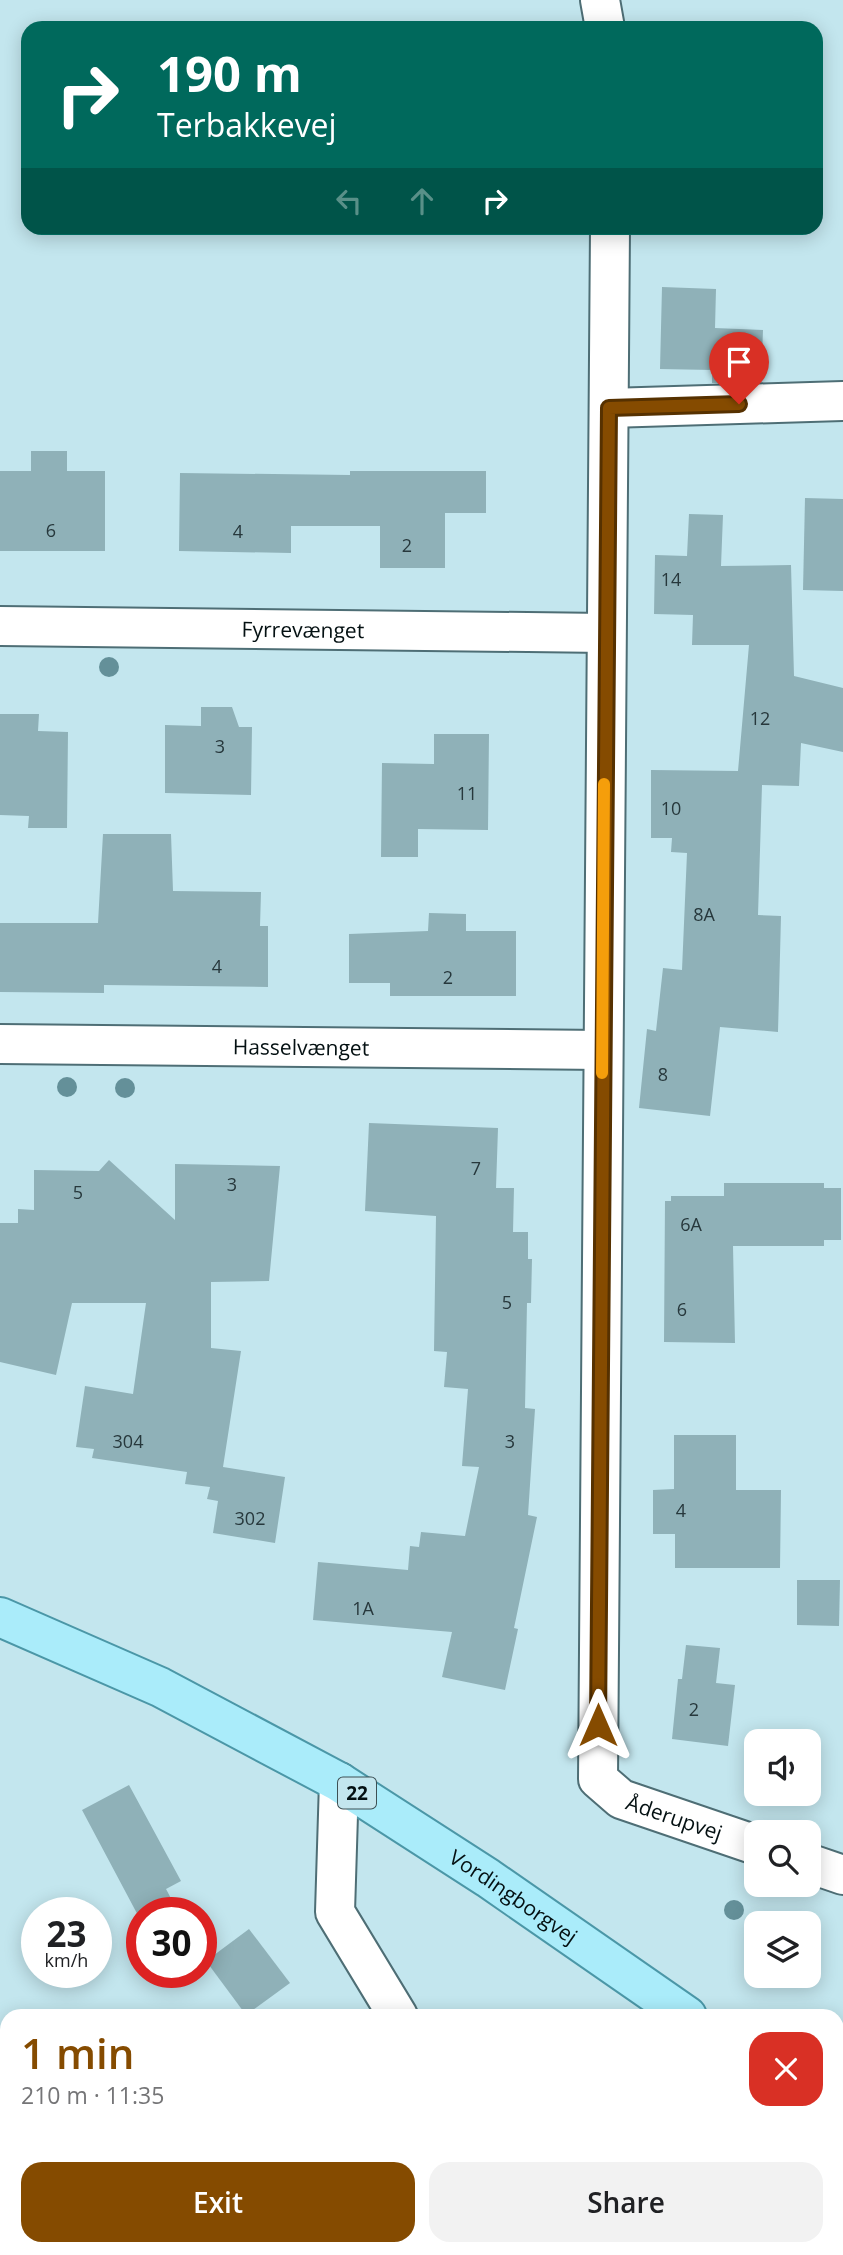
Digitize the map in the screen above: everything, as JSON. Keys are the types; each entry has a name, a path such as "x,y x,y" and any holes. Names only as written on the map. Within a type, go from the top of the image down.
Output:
{"main road":[{"name":"Vordingborgvej","path":"0,1617 160,1687 339,1782 488,1878 677,2009"}],"street":[{"path":"600,0 604,21"},
{"path":"602,1050 610,235"},
{"path":"609,408 843,401"},
{"name":"Fyrrevænget","path":"0,626 606,633"},
{"name":"Hasselvænget","path":"0,1044 602,1050"},
{"name":"Åderupvej","path":"602,1050 598,1779 621,1798 744,1841"},
{"path":"339,1782 335,1912 394,2009"},
{"path":"821,1867 843,1875"}],"building":[{"path":"662,287 716,289 715,328 763,330 761,382 712,383 712,370 660,369"},
{"path":"31,451 67,451 67,471 105,471 105,551 0,551 0,471 31,471"},
{"path":"350,471 486,471 486,513 445,513 445,568 380,568 380,526 291,526 291,553 179,551 180,473 350,475"},
{"path":"805,498 843,499 843,591 803,590"},
{"path":"689,514 723,515 721,566 791,565 794,676 843,688 843,752 801,743 799,786 762,785 758,915 781,916 778,1032 720,1027 710,1116 639,1108 647,1029 656,1031 663,968 682,970 687,853 671,852 672,838 651,838 651,770 738,771 749,645 692,645 693,615 654,614 655,555 687,556"},
{"path":"201,707 232,707 239,727 252,727 251,795 165,793 165,725 201,726"},
{"path":"0,714 39,714 38,731 68,732 67,828 28,828 29,816 0,815"},
{"path":"434,734 489,734 488,830 418,829 418,857 381,857 382,763 434,764"},
{"path":"103,834 171,834 173,891 261,892 260,926 268,926 268,987 104,985 104,993 0,992 0,923 98,923"},
{"path":"429,913 466,914 466,931 516,931 516,996 390,996 390,983 349,983 349,934 428,931"},
{"path":"369,1123 498,1128 496,1188 514,1188 513,1232 528,1232 528,1259 532,1259 531,1303 527,1303 525,1408 535,1409 528,1515 537,1517 514,1628 518,1629 505,1690 442,1677 452,1632 313,1620 318,1562 408,1570 410,1546 419,1547 421,1532 465,1536 479,1467 462,1466 468,1389 444,1387 447,1352 434,1351 436,1216 365,1211"},
{"path":"109,1160 175,1220 175,1164 280,1166 269,1281 211,1282 211,1348 241,1351 223,1467 285,1477 275,1543 213,1533 218,1501 207,1499 210,1487 185,1484 187,1472 92,1458 94,1449 76,1447 85,1386 133,1394 146,1303 72,1303 56,1375 0,1362 0,1223 18,1223 18,1209 34,1210 34,1170 99,1171"},
{"path":"724,1183 824,1183 824,1188 841,1188 841,1240 824,1240 824,1246 733,1246 735,1343 664,1342 665,1201 671,1201 671,1196 724,1196"},
{"path":"674,1435 736,1435 736,1490 781,1490 780,1568 675,1568 675,1534 653,1534 653,1490 674,1489"},
{"path":"797,1580 840,1580 839,1626 797,1625"},
{"path":"686,1645 720,1648 716,1683 735,1685 728,1746 672,1739 678,1679 682,1679"},
{"path":"129,1785 181,1881 166,1889 170,1897 128,1897 82,1810"},
{"path":"249,1929 290,1983 254,2009 242,2009 217,1976 217,1953"}],"slow traffic":[{"path":"602,1073 604,784"}],"route":[{"path":"598,1725 609,408 739,404"}]}
